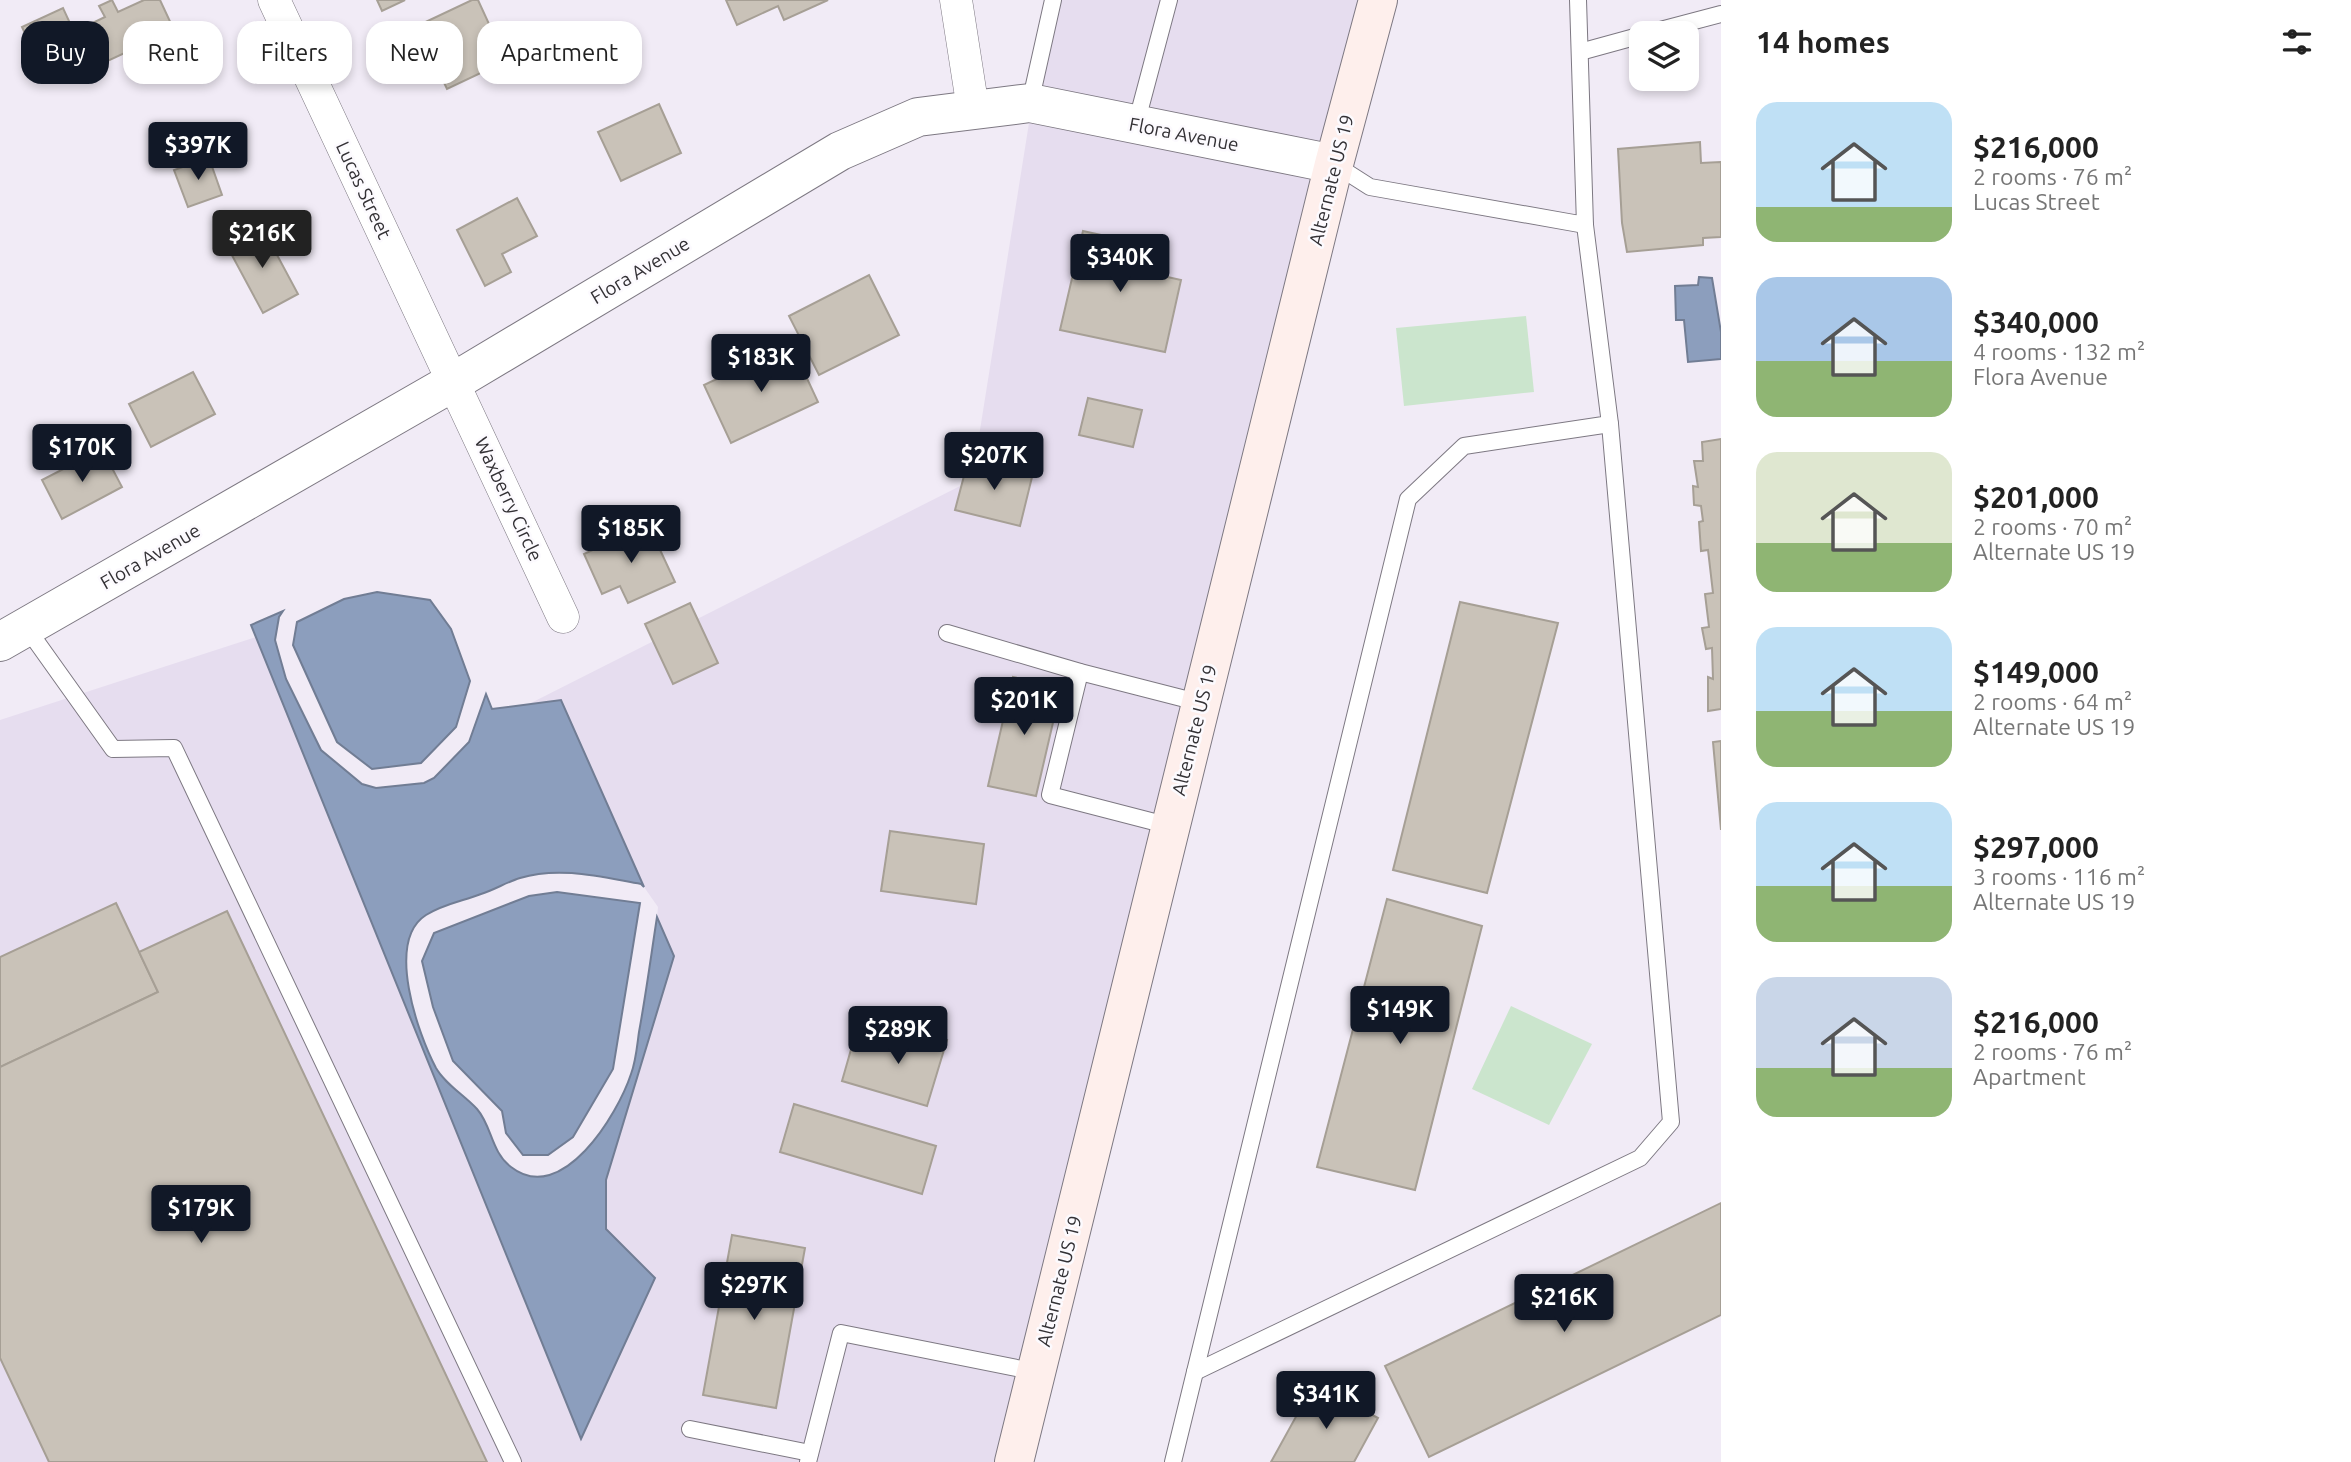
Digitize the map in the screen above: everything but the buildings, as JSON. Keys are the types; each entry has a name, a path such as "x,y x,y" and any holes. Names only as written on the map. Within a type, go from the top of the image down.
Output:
{"main road":[{"name":"Alternate US 19","path":"1014,1462 1334,164 1378,0"}],"street":[{"name":"Lucas Street","path":"274,0 455,381"},
{"path":"956,0 973,109"},
{"name":"Flora Avenue","path":"13,634 455,381 839,151 918,117 1030,103 1334,164"},
{"name":"Waxberry Circle","path":"455,381 563,617"}],"lane":[{"path":"1030,103 1053,0"},
{"path":"1136,124 1168,0"},
{"path":"1195,1373 1640,1158 1671,1122 1610,424 1585,225 1578,0"},
{"path":"1694,21 1721,14"},
{"path":"1580,52 1629,39"},
{"path":"1334,164 1370,187 1585,225"},
{"path":"1173,1462 1408,499 1464,446 1610,424"},
{"path":"947,633 1080,672 1201,703"},
{"path":"13,634 113,749 174,748 513,1462"},
{"path":"1080,672 1050,794 1170,826"},
{"path":"690,1429 809,1458 841,1333 1037,1371"}],"shaded area":[{"path":"1049,0 1358,0 1320,142 1035,84"},
{"path":"1029,123 1310,179 995,1462 0,1462 0,720 256,637 580,1438 606,1229 606,1180 674,955 657,917 658,907 644,887 561,700 529,704 972,480"}],"green space":[{"path":"1526,316 1534,392 1404,406 1396,328"},
{"path":"1511,1006 1592,1044 1549,1125 1472,1089"}],"water":[{"path":"1699,277 1712,278 1721,332 1721,359 1688,362 1684,320 1676,320 1675,286 1698,285"},
{"path":"377,592 430,600 451,629 470,681 456,727 421,763 372,769 337,742 293,645 297,622 344,599"},
{"path":"283,611 279,617 275,640 286,679 321,750 362,784 376,788 424,783 434,778 469,742 486,694 492,709 561,700 644,887 641,884 580,874 535,875 439,908 426,915 414,928 408,945 406,966 414,1012 429,1053 444,1079 477,1109 499,1154 511,1167 530,1176 549,1175 568,1166 601,1132 624,1091 634,1064 657,917 674,956 606,1180 606,1229 655,1278 581,1439 251,625"},
{"path":"557,892 640,903 613,1069 573,1137 548,1155 523,1155 506,1133 502,1111 453,1061 433,1007 422,961 434,933 529,896"}]}
